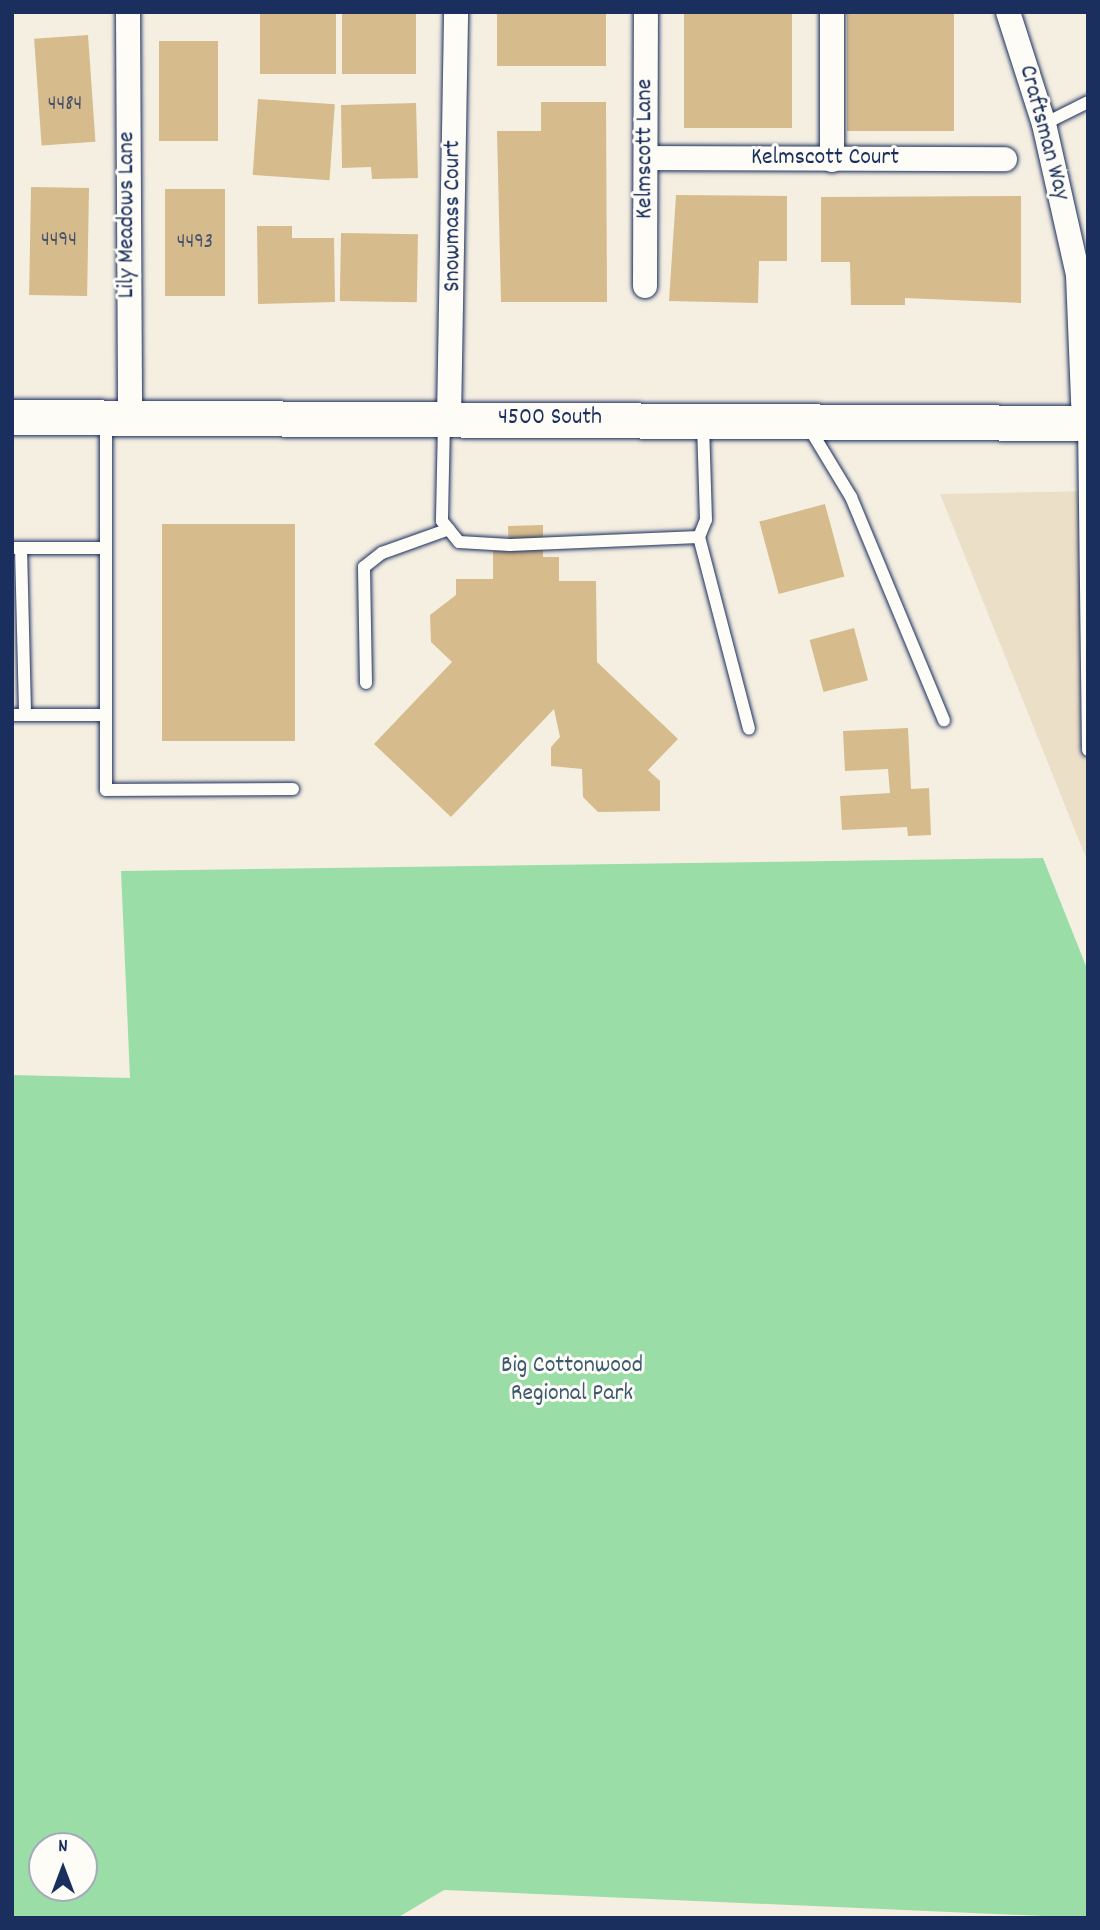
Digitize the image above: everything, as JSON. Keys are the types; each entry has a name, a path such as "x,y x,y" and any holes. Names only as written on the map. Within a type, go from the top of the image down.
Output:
{"main road":[{"name":"4500 South","path":"12,416 805,419 1086,423"}],"street":[{"name":"Lily Meadows Lane","path":"118,417 128,12"},
{"name":"Snowmass Court","path":"446,419 456,12"},
{"name":"Kelmscott Lane","path":"645,286 646,12"},
{"path":"832,12 832,160"},
{"name":"Craftsman Way","path":"1008,12 1044,124 1078,275 1086,423"},
{"name":"Kelmscott Court","path":"646,158 1005,159"}],"lane":[{"path":"1044,124 1088,102"},
{"path":"118,417 106,548 106,790 293,789"},
{"path":"446,419 442,522 459,542 510,545 699,537"},
{"path":"703,419 706,520 699,537 749,729"},
{"path":"805,419 851,497 944,720"},
{"path":"1086,423 1088,750"},
{"path":"366,683 364,567 382,552 449,529"},
{"path":"106,548 17,548 19,715 106,715"}],"shaded area":[{"path":"1088,491 1088,863 940,494"}],"green space":[{"name":"Big Cottonwood Regional Park","path":"1043,858 1088,971 1088,1918 444,1890 397,1918 12,1918 12,1075 130,1078 121,871"}],"building":[{"path":"260,12 336,12 336,74 260,74"},
{"path":"342,12 416,12 416,74 342,74"},
{"path":"497,12 606,12 606,66 497,66"},
{"path":"684,12 792,12 792,128 684,128"},
{"path":"847,12 954,12 954,131 847,131"},
{"path":"88,35 95,142 42,146 34,39"},
{"path":"159,41 218,41 218,141 159,141"},
{"path":"258,99 335,104 330,180 253,175"},
{"path":"541,102 606,102 607,302 501,302 497,131 541,131"},
{"path":"416,103 418,178 372,179 371,167 342,168 341,105"},
{"path":"31,187 89,188 87,296 29,295"},
{"path":"165,189 225,189 225,296 165,296"},
{"path":"676,195 787,196 787,261 759,261 758,303 669,301"},
{"path":"1021,196 1021,303 905,298 905,305 851,305 850,262 821,262 821,197"},
{"path":"257,226 292,226 292,238 334,238 335,302 258,304"},
{"path":"341,233 418,234 417,302 340,301"},
{"path":"825,504 844,576 779,594 759,522"},
{"path":"162,524 295,524 295,741 162,741"},
{"path":"543,525 543,557 559,557 559,581 596,581 597,662 678,739 648,770 660,781 660,811 598,812 583,797 582,769 551,766 551,747 560,737 554,709 451,817 374,744 452,662 431,642 430,615 456,595 456,579 493,579 493,551 509,551 508,526"},
{"path":"854,628 868,680 824,692 810,640"},
{"path":"908,728 911,789 929,788 931,835 908,836 907,827 842,830 840,796 890,793 888,769 845,771 843,731"}]}
